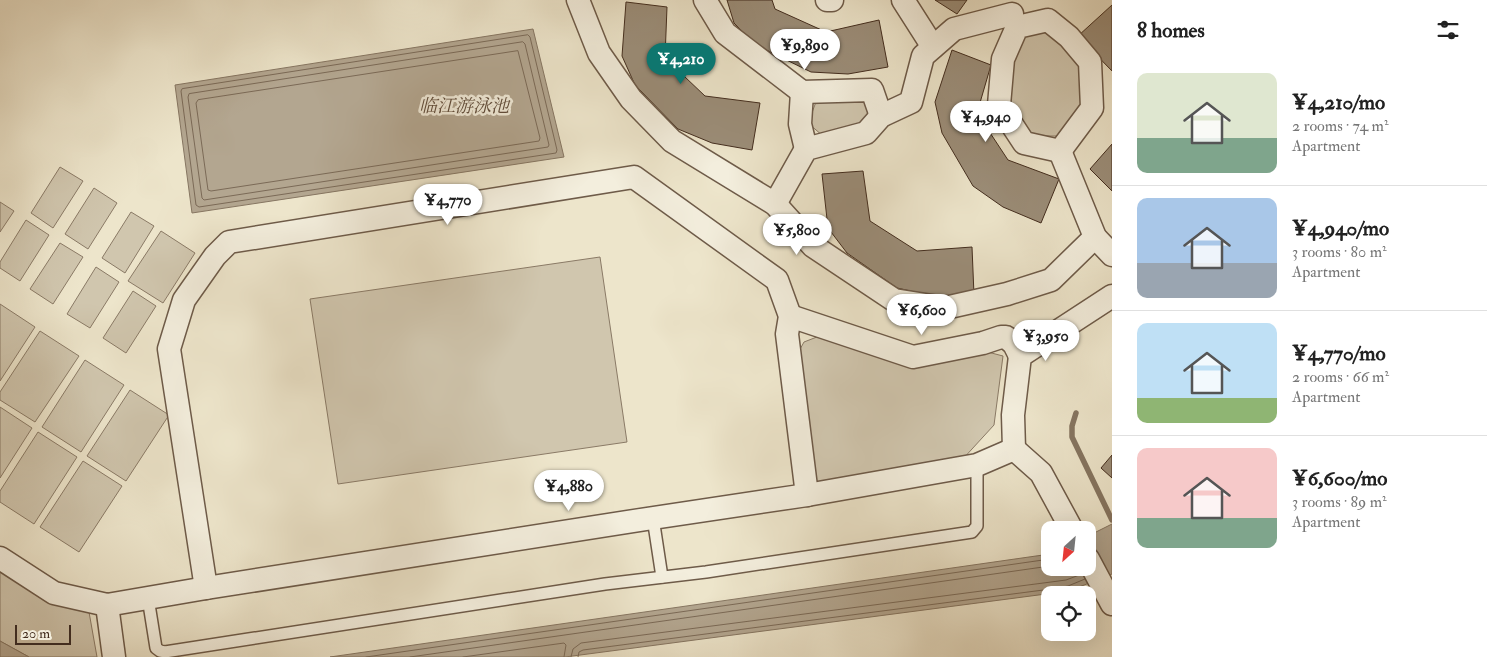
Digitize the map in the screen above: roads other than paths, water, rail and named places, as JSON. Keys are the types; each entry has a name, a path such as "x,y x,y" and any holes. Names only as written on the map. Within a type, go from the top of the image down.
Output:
{"street":[{"path":"578,0 598,53 631,99 672,141 776,204 813,246 894,300 945,308 1007,294 1051,280 1095,237"},
{"path":"705,0 724,34 802,92 872,90 881,116"},
{"path":"827,0 832,0"},
{"path":"903,0 933,47"},
{"path":"806,149 866,133 881,116 911,102 923,56 954,29 1012,13 1048,20 1069,37 1090,62 1092,108 1060,150"},
{"path":"1012,13 1003,59 999,104 1024,143 1060,150"},
{"path":"776,204 806,149 800,124 802,92"},
{"path":"1060,150 1095,237 1112,255"},
{"path":"206,588 169,349 184,300 215,256 229,242 634,177 777,280 790,316 787,334 807,495"},
{"path":"1020,356 1112,296"},
{"path":"790,316 913,357 1006,337 1014,344 1020,356 1013,415 1014,449 1042,473 1067,521"},
{"path":"0,558 54,593 107,606 206,588 807,495 977,465 1014,449"},
{"path":"1096,575 1107,595"},
{"path":"107,606 114,657"}],"lane":[{"path":"148,598 156,648 165,652 605,584 972,532 977,526 977,465"},
{"path":"653,518 662,577"}],"water":[{"name":"临江游泳池","path":"533,29 564,157 192,213 175,85"},
{"path":"1112,524 1112,574 1082,586 1041,586 1041,595 565,657 330,657 1041,555 1041,576 1096,576 1096,532"},
{"path":"0,641 29,657 0,657"}],"waterway":[{"path":"1076,413 1072,426 1072,437 1112,520"}]}
